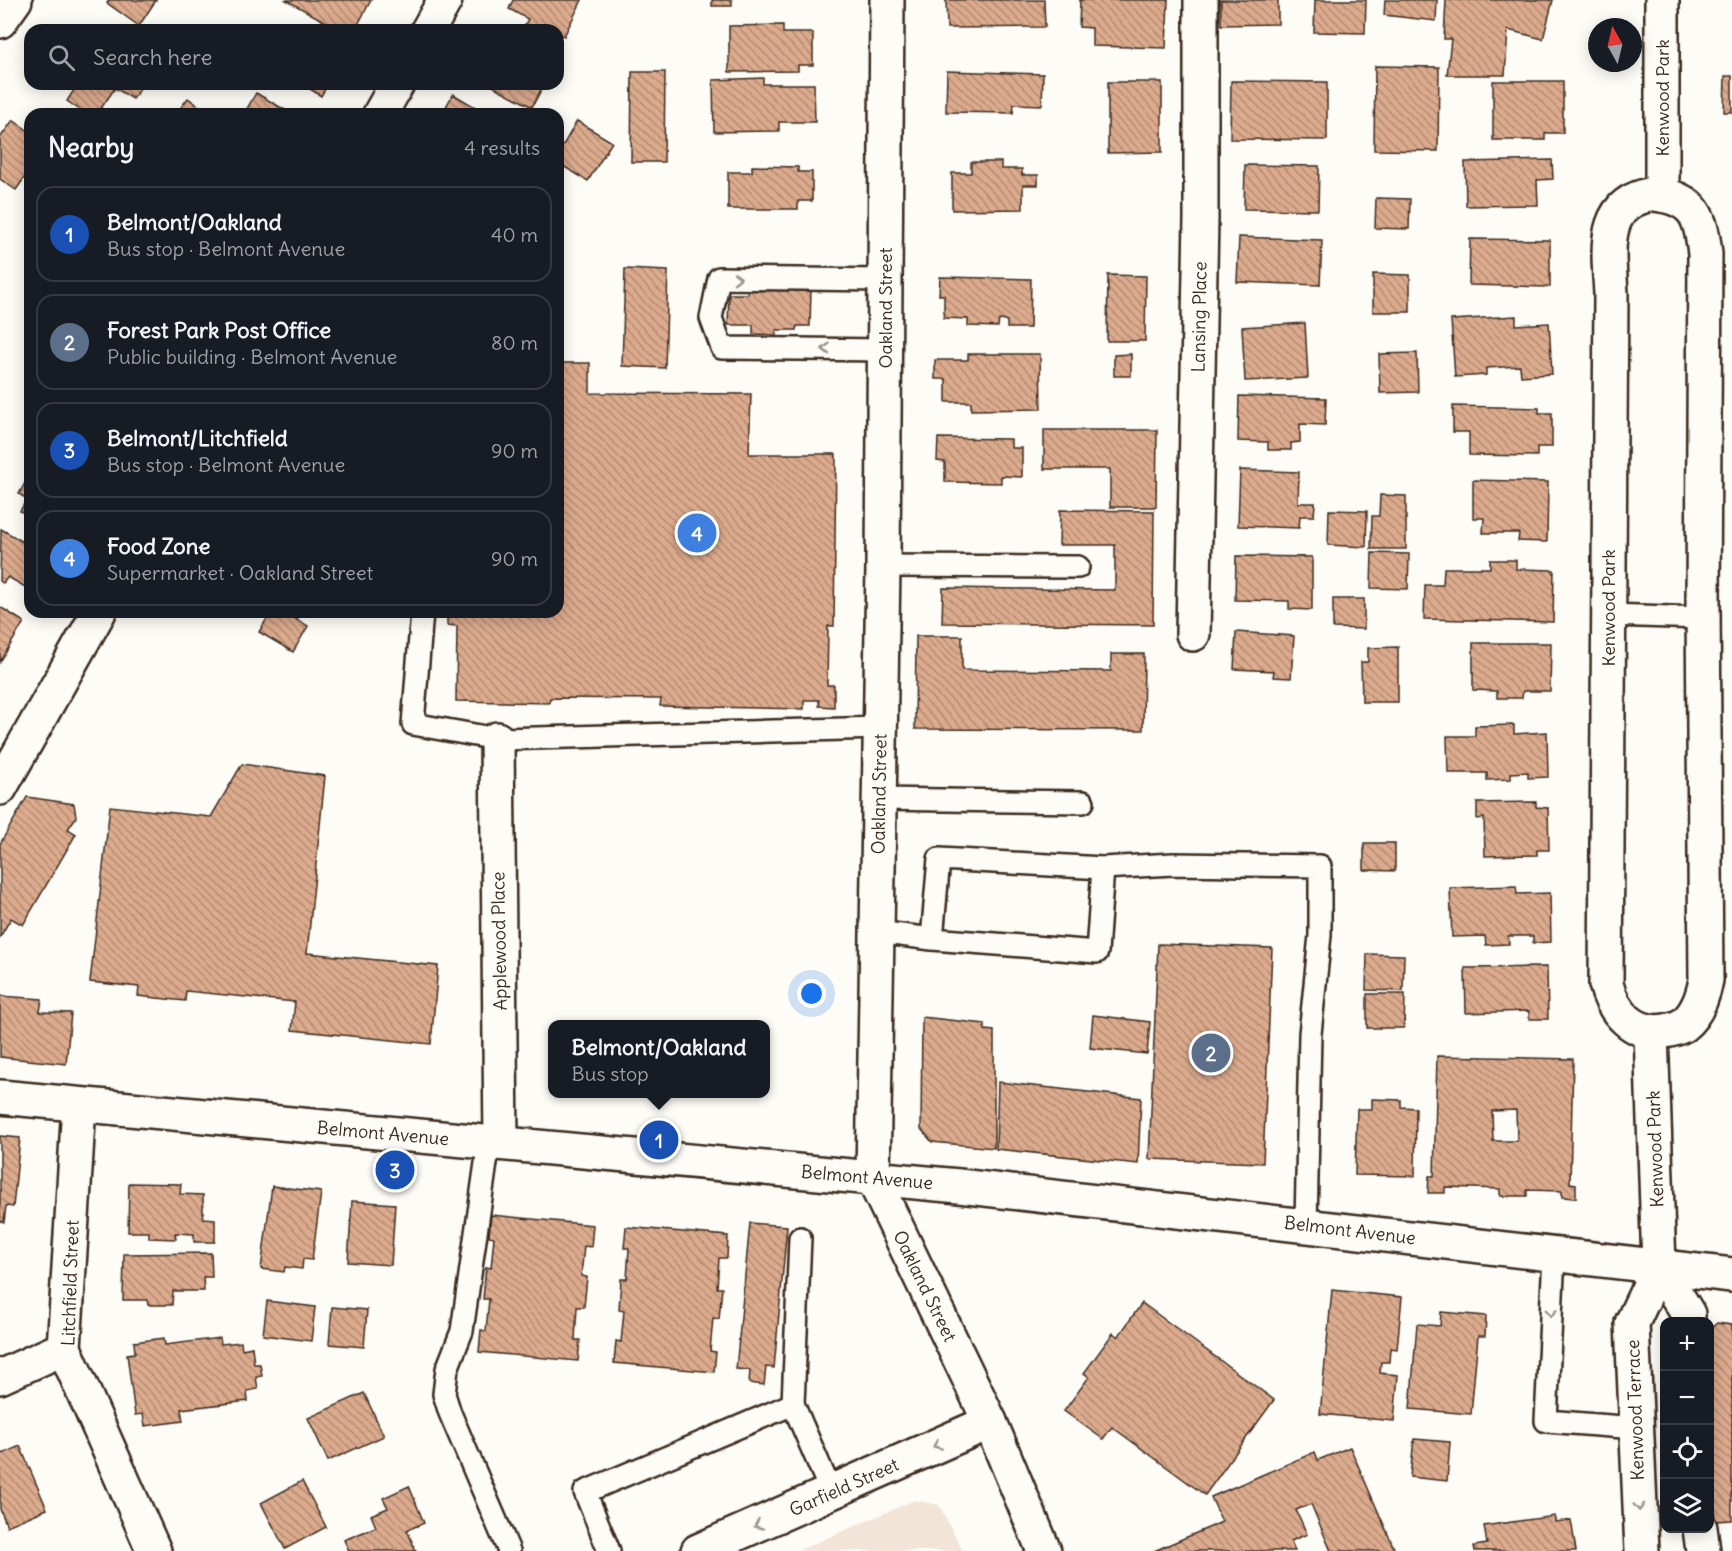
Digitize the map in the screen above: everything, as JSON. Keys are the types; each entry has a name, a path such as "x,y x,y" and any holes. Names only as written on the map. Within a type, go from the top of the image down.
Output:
{"street":[{"path":"0,21 15,0"},
{"path":"431,24 445,0"},
{"name":"Oakland Street","path":"887,0 884,566 873,1178 990,1422 1044,1551"},
{"name":"Lansing Place","path":"1193,634 1201,207 1201,0"},
{"name":"Kenwood Park","path":"1659,1266 1651,1032 1632,1025 1618,1012 1609,997 1606,984 1610,231 1621,209 1628,202 1645,196 1662,195 1662,0"},
{"path":"383,108 394,90"},
{"path":"1651,1032 1673,1029 1682,1025 1698,1006 1703,996 1706,980 1705,254 1702,228 1697,215 1677,198 1662,195"},
{"path":"0,788 96,618"},
{"name":"Applewood Place","path":"495,1143 497,739"},
{"name":"Belmont Avenue","path":"0,1097 873,1178 1306,1225 1732,1275"},
{"name":"Litchfield Street","path":"79,1105 64,1348 154,1551"},
{"path":"1659,1266 1688,1317"},
{"name":"Kenwood Terrace","path":"1642,1551 1632,1323 1659,1266"},
{"path":"0,1377 64,1348"},
{"name":"Garfield Street","path":"698,1551 990,1422"},
{"path":"1701,1533 1703,1551"}],"lane":[{"path":"885,280 719,278 711,318 722,348 885,350"},
{"path":"884,566 1078,567"},
{"path":"1608,615 1704,618"},
{"path":"422,618 413,724 497,739 880,728"},
{"path":"879,799 1083,802"},
{"path":"932,939 939,859 1103,868 1173,864 1320,866 1320,935 1310,1034 1306,1225"},
{"path":"877,932 932,939 1097,951 1103,868"},
{"path":"495,1143 462,1331 447,1369 444,1394 509,1551"},
{"path":"801,1238 793,1404 831,1492"},
{"path":"1554,1255 1546,1421 1635,1428"},
{"path":"609,1551 585,1492 793,1404"}],"shaded area":[{"path":"915,1500 939,1505 963,1551 797,1551"}],"building":[{"path":"109,0 156,0 140,24 136,24 107,3"},
{"path":"286,0 371,0 358,24 329,24"},
{"path":"513,0 582,0 564,36 564,24 525,24 528,19 509,9"},
{"path":"712,0 732,0 732,6 712,6"},
{"path":"946,0 1044,0 1045,27 947,28"},
{"path":"1080,0 1168,0 1166,48 1092,46 1092,28 1079,27"},
{"path":"1221,0 1278,0 1278,24 1221,25"},
{"path":"1315,0 1366,0 1365,33 1314,32"},
{"path":"1385,0 1437,0 1436,21 1384,15"},
{"path":"1446,0 1553,0 1543,39 1508,30 1505,75 1447,75 1451,39 1444,39"},
{"path":"783,25 783,33 813,33 813,65 798,65 798,71 729,72 729,26"},
{"path":"1375,66 1439,67 1438,151 1374,150"},
{"path":"947,71 1043,74 1042,105 1014,104 1013,113 946,112"},
{"path":"632,72 665,72 664,162 631,162"},
{"path":"1725,76 1732,76 1732,112 1724,112"},
{"path":"763,78 763,84 814,84 815,122 779,122 779,131 714,132 713,80"},
{"path":"1231,81 1327,82 1327,140 1230,139"},
{"path":"1493,81 1563,81 1563,133 1545,133 1545,140 1493,140"},
{"path":"1108,82 1162,82 1162,152 1108,153"},
{"path":"74,90 114,90 101,108 77,108 67,101"},
{"path":"118,90 139,90 133,99"},
{"path":"312,90 324,90 321,96"},
{"path":"500,90 541,90 532,107"},
{"path":"256,93 282,108 247,108"},
{"path":"453,94 477,108 445,108"},
{"path":"188,98 202,108 180,108"},
{"path":"13,120 24,128 24,179 16,190 0,179 0,138"},
{"path":"577,121 612,142 588,181 564,167 564,144"},
{"path":"1552,160 1553,179 1537,180 1538,205 1466,206 1465,162"},
{"path":"971,162 1001,162 1001,169 1022,169 1022,175 1038,175 1038,185 1023,185 1023,209 952,210 952,173 971,173"},
{"path":"1245,165 1319,166 1318,210 1244,209"},
{"path":"752,166 798,167 798,172 812,172 812,201 798,201 798,209 728,209 728,172 752,172"},
{"path":"1376,198 1410,199 1409,229 1375,228"},
{"path":"1239,237 1322,240 1320,285 1237,282"},
{"path":"1470,239 1550,240 1550,287 1469,285"},
{"path":"625,269 668,271 665,368 622,366"},
{"path":"1373,274 1410,275 1410,312 1373,312"},
{"path":"1108,275 1146,276 1145,341 1107,341"},
{"path":"940,277 1031,279 1030,328 1007,328 1007,321 999,320 998,327 968,326 968,319 944,318 944,295 939,295"},
{"path":"749,288 811,289 810,326 797,326 796,330 776,330 776,335 753,334 753,325 728,325 729,294 748,294"},
{"path":"1516,316 1516,325 1549,323 1552,374 1521,376 1520,366 1486,368 1486,375 1455,377 1451,320"},
{"path":"1305,323 1308,378 1245,381 1242,327"},
{"path":"1417,353 1418,392 1380,393 1379,354"},
{"path":"968,354 1040,354 1041,409 971,410 971,402 946,402 946,379 935,379 935,360 968,360"},
{"path":"1131,354 1131,376 1114,376 1114,355"},
{"path":"564,363 590,363 590,393 751,394 749,454 836,454 834,626 828,626 827,685 834,685 834,707 819,706 819,700 804,700 804,709 660,706 661,699 550,698 549,703 456,701 457,626 447,625 447,618 564,618"},
{"path":"1239,396 1326,398 1325,425 1300,424 1300,442 1291,443 1291,450 1268,450 1268,442 1238,441"},
{"path":"1453,406 1539,408 1539,413 1552,413 1552,447 1537,447 1537,456 1469,455 1469,432 1453,432"},
{"path":"1044,430 1157,430 1156,507 1110,507 1110,469 1044,469"},
{"path":"938,438 1011,439 1011,448 1022,448 1022,477 1001,476 1001,483 945,482 945,462 937,461"},
{"path":"1240,470 1299,472 1298,503 1315,503 1314,516 1300,516 1299,528 1238,526"},
{"path":"1473,480 1548,482 1547,542 1518,541 1519,533 1483,533 1484,518 1473,518"},
{"path":"24,485 24,497 19,494"},
{"path":"1380,495 1406,496 1406,549 1371,549 1372,516 1379,516"},
{"path":"1060,510 1154,511 1153,625 942,623 943,588 1115,590 1115,545 1059,545"},
{"path":"1329,510 1367,511 1366,547 1328,545"},
{"path":"1,529 24,542 24,586 8,577 3,583 0,581"},
{"path":"1372,553 1409,554 1408,589 1371,588"},
{"path":"1236,556 1312,557 1312,610 1289,609 1289,601 1235,600"},
{"path":"1490,560 1516,560 1516,569 1554,570 1553,622 1424,619 1425,585 1443,585 1444,568 1490,568"},
{"path":"1333,599 1364,599 1364,629 1333,628"},
{"path":"0,607 24,622 0,662"},
{"path":"267,618 294,618 308,626 293,652 259,632"},
{"path":"1236,632 1294,636 1291,678 1273,677 1274,671 1234,669"},
{"path":"916,636 962,636 962,670 1111,671 1111,654 1144,654 1143,730 915,729"},
{"path":"1473,643 1551,643 1550,691 1523,691 1522,698 1497,698 1497,691 1473,690"},
{"path":"1398,647 1398,702 1362,702 1361,662 1368,662 1368,648"},
{"path":"1514,725 1514,734 1547,732 1548,777 1528,778 1528,772 1511,773 1511,779 1487,780 1487,773 1448,773 1447,736 1475,736 1475,726"},
{"path":"242,764 325,776 307,953 438,966 431,1044 292,1030 295,1002 186,991 185,1001 138,996 139,987 90,982 110,806 211,817"},
{"path":"27,797 74,804 76,817 68,829 76,834 23,925 11,918 0,937 0,844"},
{"path":"1536,802 1536,807 1548,808 1549,850 1537,850 1537,855 1485,856 1484,818 1477,819 1477,803"},
{"path":"1364,843 1395,843 1395,871 1364,870"},
{"path":"1516,886 1517,894 1550,893 1551,942 1533,943 1533,936 1508,936 1509,944 1486,945 1485,936 1452,937 1450,888"},
{"path":"1158,944 1272,948 1263,1163 1149,1159"},
{"path":"1367,954 1404,955 1403,991 1366,990"},
{"path":"1547,967 1548,1019 1529,1019 1529,1011 1466,1013 1465,968"},
{"path":"1367,994 1405,994 1404,1028 1367,1028"},
{"path":"0,996 42,999 40,1012 71,1013 66,1064 0,1057"},
{"path":"1093,1015 1150,1022 1147,1054 1090,1048"},
{"path":"922,1017 985,1024 985,1030 994,1031 994,1148 932,1142 921,1129"},
{"path":"1437,1056 1573,1059 1570,1183 1576,1184 1576,1198 1562,1197 1562,1191 1527,1190 1527,1196 1500,1196 1500,1189 1445,1187 1445,1193 1428,1193 1429,1176 1434,1176","holes":["1516,1110 1517,1141 1493,1141 1492,1111"]},
{"path":"998,1082 1141,1098 1138,1164 996,1149"},
{"path":"1372,1099 1401,1100 1401,1107 1416,1108 1415,1176 1355,1175 1357,1109 1372,1109"},
{"path":"0,1136 20,1138 13,1207 6,1206 4,1222 0,1221"},
{"path":"129,1183 181,1184 180,1194 203,1195 203,1218 215,1219 215,1242 194,1242 194,1234 175,1233 176,1239 149,1238 149,1232 128,1232"},
{"path":"272,1186 321,1192 312,1260 303,1259 302,1269 285,1267 284,1272 261,1269"},
{"path":"352,1201 395,1204 391,1265 348,1262"},
{"path":"491,1215 593,1225 591,1247 584,1246 581,1276 587,1277 584,1307 577,1307 575,1340 580,1340 578,1361 479,1352 481,1330 486,1331 489,1299 483,1299 486,1267 491,1268 494,1237 489,1236"},
{"path":"750,1223 787,1226 774,1368 766,1367 764,1385 749,1383 750,1370 736,1369"},
{"path":"626,1227 728,1236 727,1258 719,1258 717,1288 722,1288 719,1319 713,1318 710,1351 716,1352 714,1372 614,1363 616,1341 621,1342 624,1311 619,1310 621,1279 627,1279 629,1248 624,1248"},
{"path":"211,1253 212,1277 203,1277 204,1291 173,1291 172,1305 148,1305 147,1300 123,1300 124,1254"},
{"path":"1332,1290 1402,1297 1397,1349 1390,1348 1389,1362 1381,1362 1380,1373 1398,1375 1394,1421 1320,1414"},
{"path":"267,1301 315,1307 311,1341 263,1335"},
{"path":"1142,1303 1274,1400 1205,1495 1112,1427 1103,1439 1064,1411 1089,1377 1084,1373 1113,1333 1118,1337"},
{"path":"332,1307 367,1310 364,1347 329,1344"},
{"path":"1441,1312 1486,1316 1485,1336 1478,1336 1471,1414 1410,1409 1417,1324 1440,1326"},
{"path":"1717,1323 1732,1325 1732,1520 1715,1521 1714,1505 1714,1326"},
{"path":"164,1338 165,1345 220,1338 221,1344 241,1342 242,1349 252,1347 254,1364 260,1364 262,1376 256,1377 258,1389 247,1391 248,1401 181,1409 183,1421 145,1426 143,1414 135,1415 127,1354 135,1353 134,1342"},
{"path":"364,1393 384,1436 328,1461 308,1418"},
{"path":"1414,1439 1450,1442 1447,1481 1410,1477"},
{"path":"20,1446 47,1509 7,1526 0,1509 0,1455"},
{"path":"1350,1447 1394,1548 1387,1551 1331,1551 1311,1504 1296,1510 1307,1534 1291,1541 1295,1551 1154,1551 1222,1522 1211,1497 1315,1452 1318,1460"},
{"path":"302,1481 326,1527 285,1549 261,1503"},
{"path":"409,1486 424,1523 407,1530 416,1551 349,1551 344,1540 376,1527 371,1515 388,1508 383,1498"},
{"path":"1555,1516 1555,1522 1571,1520 1576,1551 1475,1551 1474,1546 1487,1544 1484,1526"}],"place":[{"name":"Food Zone","path":"697,533"},
{"name":"Forest Park Post Office","path":"1211,1053"},
{"name":"Belmont/Oakland","path":"659,1140"},
{"name":"Belmont/Litchfield","path":"395,1170"}]}
